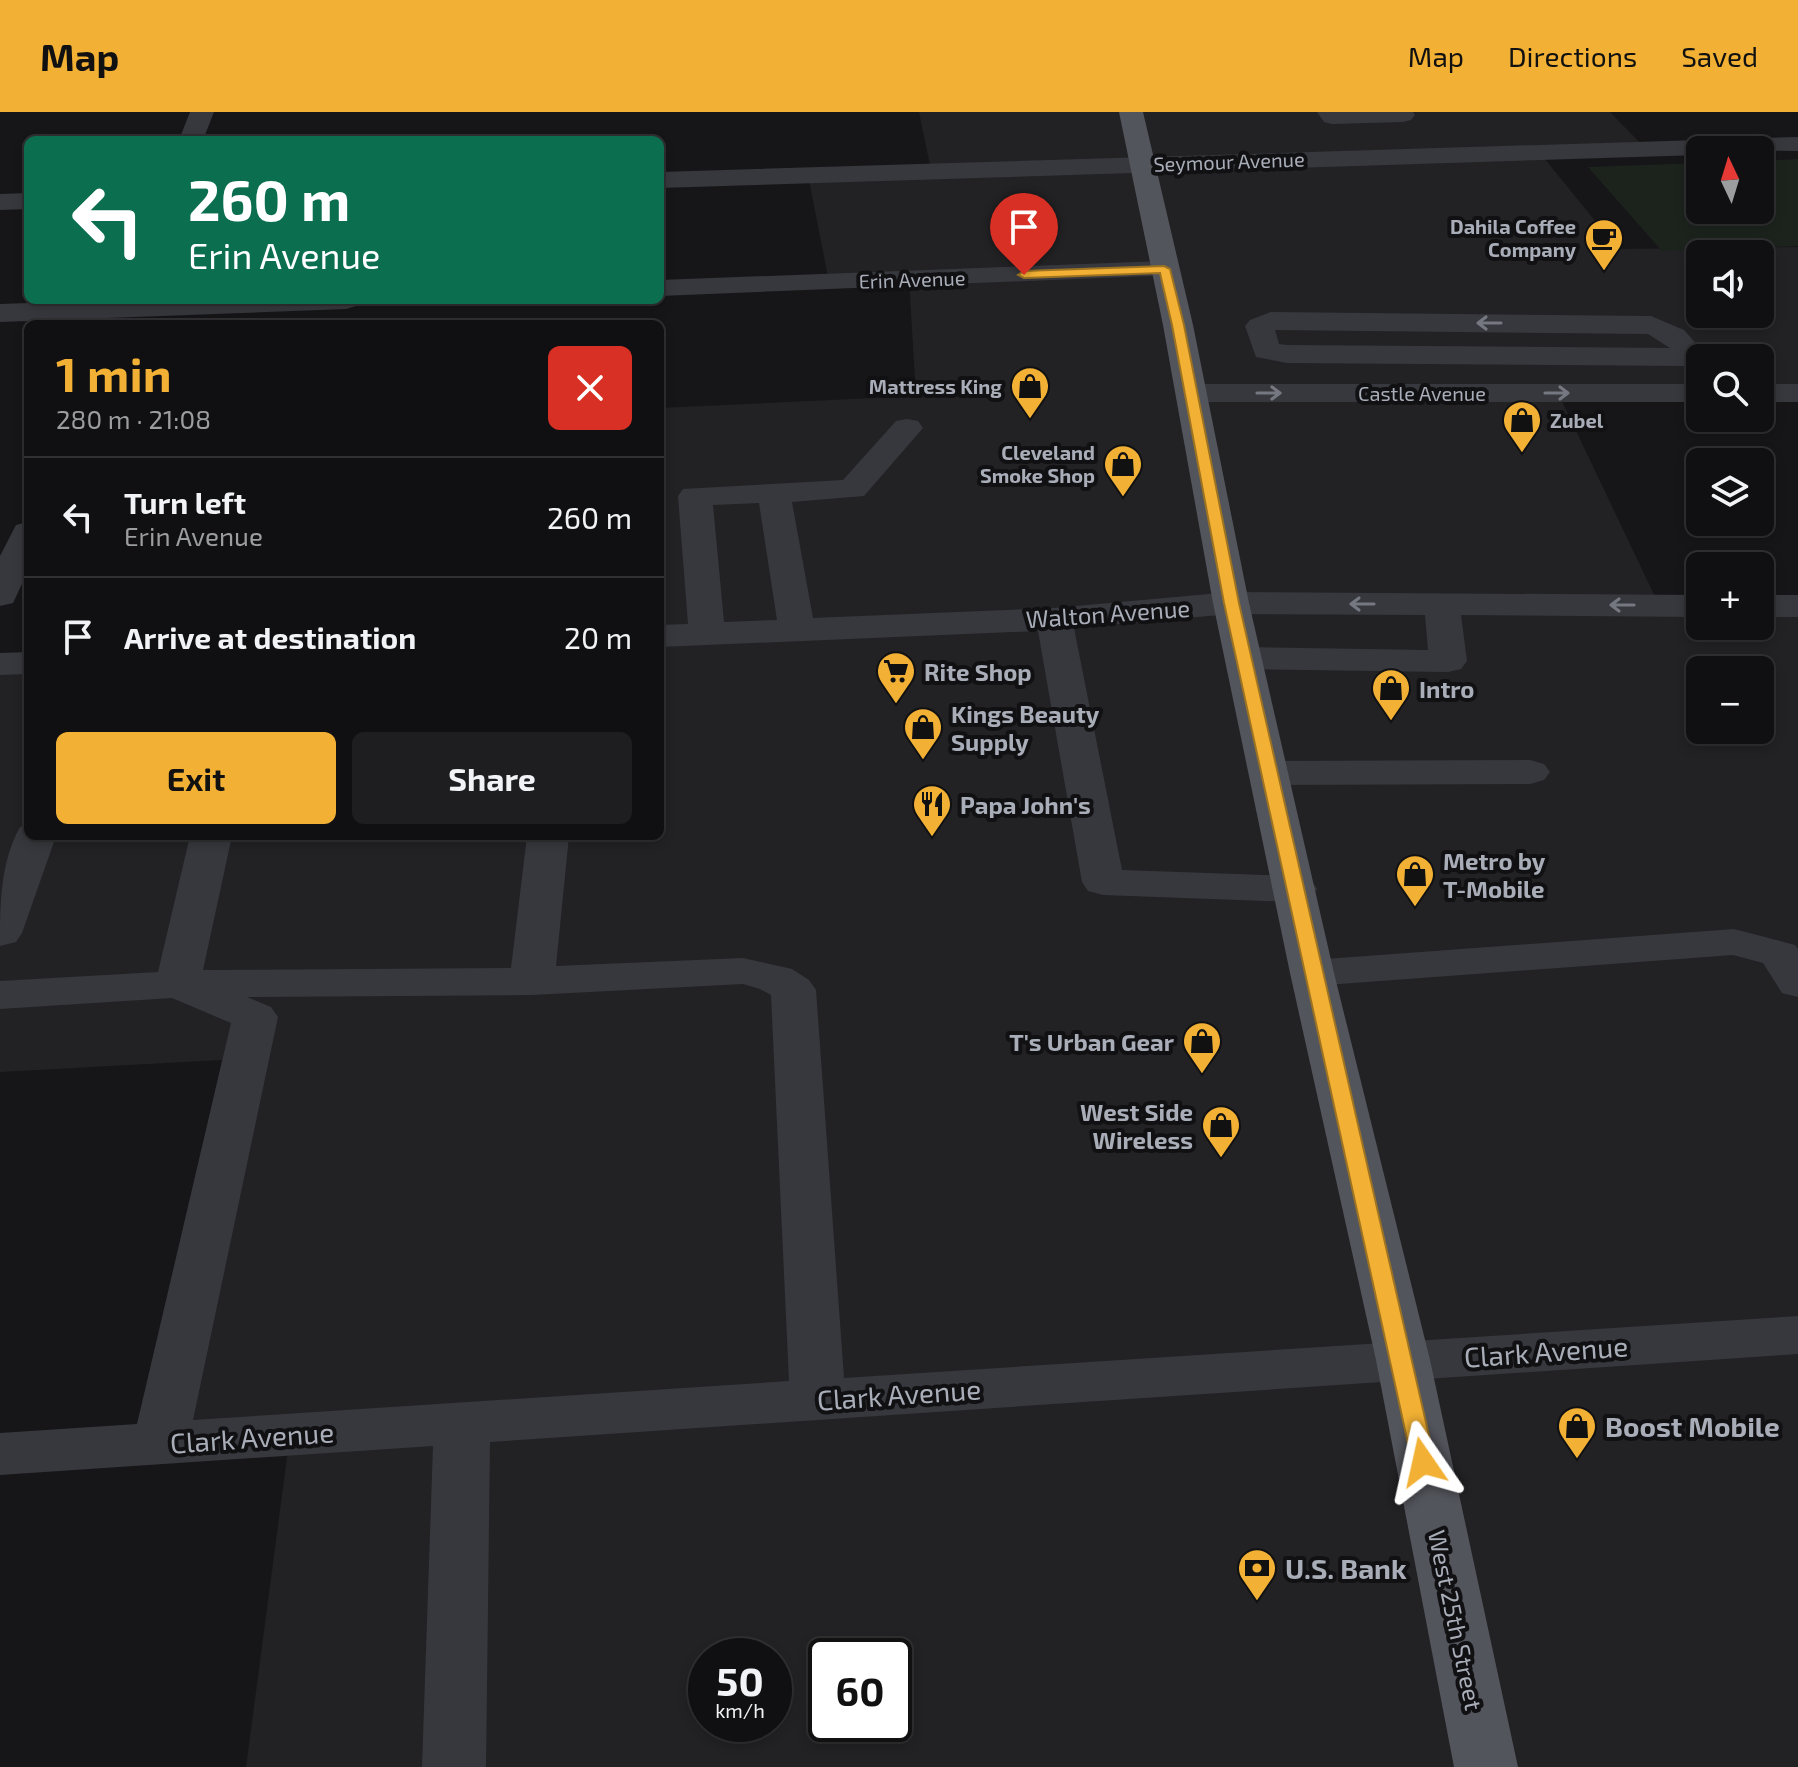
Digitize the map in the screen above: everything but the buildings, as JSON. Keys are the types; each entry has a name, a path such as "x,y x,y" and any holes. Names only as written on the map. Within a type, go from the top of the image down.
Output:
{"main road":[{"name":"West 25th Street","path":"1131,112 1191,393 1231,603 1312,973 1403,1360 1486,1767"}],"street":[{"path":"193,136 202,112"},
{"path":"1329,112 1332,117 1402,113 1434,155"},
{"name":"Seymour Avenue","path":"664,180 1798,144"},
{"path":"0,202 24,201"},
{"name":"Erin Avenue","path":"664,288 1164,269"},
{"path":"0,313 266,304"},
{"path":"1271,321 1651,325 1671,331 1696,362 1287,354 1266,351 1260,326 1271,321"},
{"name":"Castle Avenue","path":"1191,393 1686,393"},
{"path":"1774,393 1798,393"},
{"path":"707,634 695,496 852,489 907,428"},
{"path":"774,492 797,630"},
{"path":"0,595 24,541"},
{"name":"Walton Avenue","path":"664,636 1054,619 1231,603 1686,606"},
{"path":"1244,658 1448,661 1442,605"},
{"path":"1774,606 1798,606"},
{"path":"1054,619 1103,882 1296,889"},
{"path":"0,664 24,663"},
{"path":"1270,773 1530,772"},
{"path":"0,933 34,840"},
{"path":"178,984 210,840"},
{"path":"532,981 548,840"},
{"path":"1312,973 1734,942 1779,954 1798,983"},
{"path":"0,995 178,984 532,981 743,971 776,979 793,990 818,1400"},
{"path":"160,1444 255,1017 178,984"},
{"name":"Clark Avenue","path":"0,1454 1798,1335"},
{"path":"454,1767 462,1423"}],"shaded area":[{"path":"919,112 1610,112 1646,149 1540,153 1618,249 1686,248 1686,328 1774,328 1774,247 1798,247 1798,393 1774,393 1774,344 1686,344 1686,393 1558,393 1659,605 1686,606 1686,640 1774,640 1774,606 1798,606 1798,1767 246,1767 290,1435 136,1445 222,1060 0,1072 0,664 24,663 24,840 664,840 664,408 916,396 909,279 829,282 808,175 931,170"},
{"path":"1798,159 1798,246 1774,247 1774,240 1686,240 1686,250 1662,251 1588,167 1686,164 1686,224 1774,224 1774,160"}],"place":[{"name":"Dahila Coffee Company","path":"1604,272"},
{"name":"Mattress King","path":"1030,420"},
{"name":"Zubel","path":"1522,454"},
{"name":"Cleveland Smoke Shop","path":"1123,498"},
{"name":"Rite Shop","path":"896,705"},
{"name":"Intro","path":"1391,722"},
{"name":"Kings Beauty Supply","path":"923,761"},
{"name":"Papa John's","path":"932,838"},
{"name":"Metro by T-Mobile","path":"1415,908"},
{"name":"T's Urban Gear","path":"1202,1075"},
{"name":"West Side Wireless","path":"1221,1159"},
{"name":"Boost Mobile","path":"1577,1460"},
{"name":"U.S. Bank","path":"1257,1602"}],"route":[{"path":"1024,275 1164,269 1178,325 1231,603 1312,973 1403,1360 1423,1462"}]}
